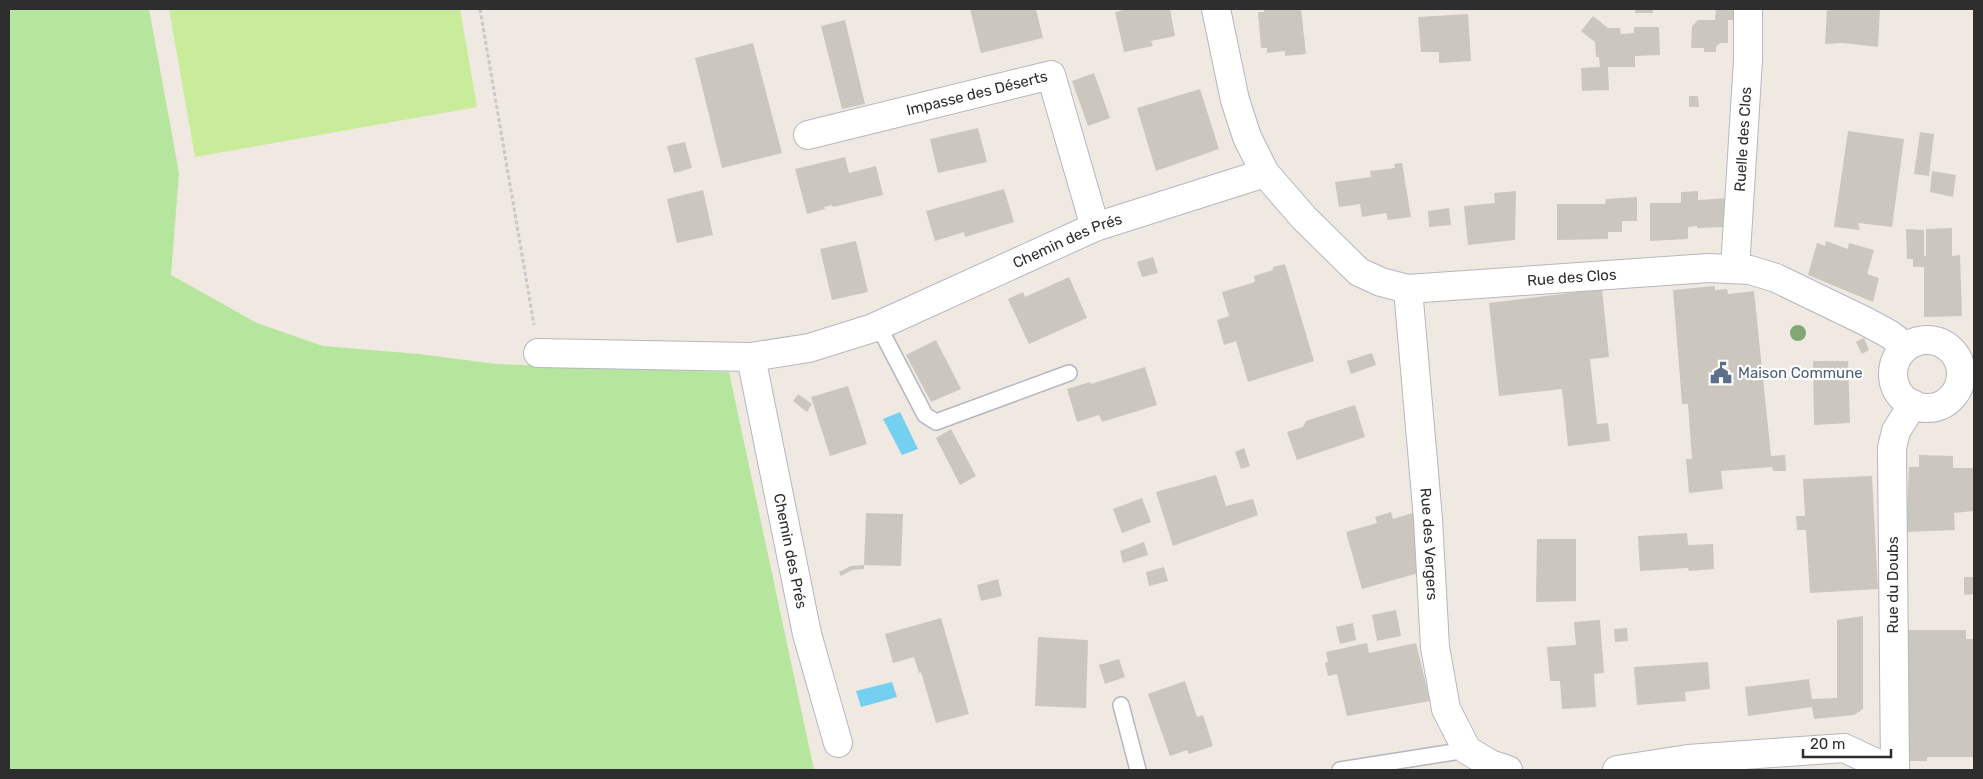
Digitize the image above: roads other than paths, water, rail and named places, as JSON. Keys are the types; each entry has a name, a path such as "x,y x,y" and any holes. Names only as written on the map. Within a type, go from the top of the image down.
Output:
{"street":[{"name":"Rue des Clos","path":"1216,9 1235,100 1247,137 1265,173 1304,218 1359,272 1381,282 1408,289 1708,268 1750,270 1776,278 1873,325 1889,334 1906,348"},
{"name":"Ruelle des Clos","path":"1735,269 1748,60 1748,9"},
{"name":"Impasse des Déserts","path":"808,135 1051,76 1095,227"},
{"name":"Chemin des Prés","path":"538,353 751,357 809,348 878,325 1095,227 1265,173"},
{"name":"Rue des Vergers","path":"1408,289 1428,519 1435,647 1446,709 1486,764"},
{"path":"1922,341 1938,342 1948,347 1955,356 1967,365 1958,388 1952,397 1932,408 1921,408 1902,397 1893,377 1894,366 1899,356 1906,348 1922,341"},
{"name":"Chemin des Prés","path":"751,357 807,634 838,743"},
{"name":"Rue du Doubs","path":"1893,770 1892,448 1896,431 1913,404"},
{"path":"1617,770 1688,759 1844,748 1893,770"}],"lane":[{"path":"878,325 925,415 936,422 1069,373"},
{"path":"1120,705 1138,770"},
{"path":"1340,770 1486,764"}],"water":[{"path":"900,412 918,449 902,455 883,419"},
{"path":"892,682 897,697 861,707 856,691"}],"place":[{"name":"Maison Commune","path":"1721,373"}]}
